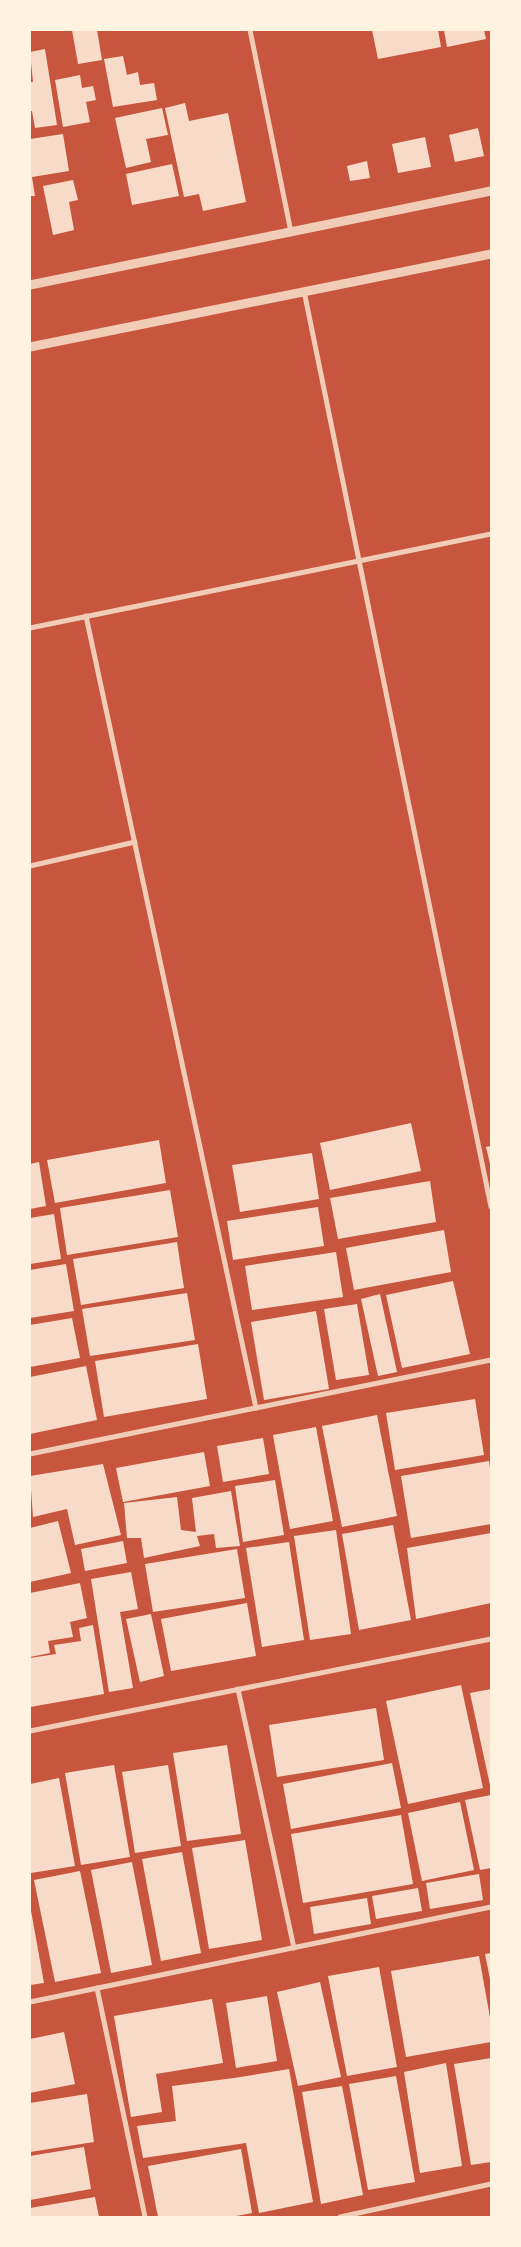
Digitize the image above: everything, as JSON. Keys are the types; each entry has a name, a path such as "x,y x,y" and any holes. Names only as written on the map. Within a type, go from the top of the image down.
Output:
{"street":[{"path":"250,30 291,232"},
{"path":"30,285 491,191"},
{"path":"30,347 491,254"},
{"path":"304,291 491,1207"},
{"path":"30,628 491,534"},
{"path":"86,616 256,1408"},
{"path":"30,866 135,842"},
{"path":"30,1454 491,1360"},
{"path":"30,1731 491,1639"},
{"path":"238,1690 294,1948"},
{"path":"30,2002 491,1907"},
{"path":"97,1988 145,2217"},
{"path":"340,2217 491,2184"}],"building":[{"path":"72,30 97,30 102,60 78,64"},
{"path":"372,30 438,30 441,47 378,59"},
{"path":"444,30 484,30 486,39 447,47"},
{"path":"45,49 57,125 35,128 32,111 30,111 30,82 33,82 30,52"},
{"path":"123,56 127,75 138,72 140,85 154,83 157,100 113,107 104,59"},
{"path":"80,75 82,88 93,86 96,100 86,102 90,122 63,127 55,80"},
{"path":"185,103 189,121 228,113 246,202 203,211 199,194 184,197 165,108"},
{"path":"162,108 168,135 146,139 151,162 126,168 115,118"},
{"path":"478,128 484,156 455,162 449,135"},
{"path":"63,134 69,171 32,177 35,196 30,196 30,139"},
{"path":"425,137 431,167 398,173 392,144"},
{"path":"367,161 370,178 350,181 347,166"},
{"path":"172,164 179,196 132,205 126,174"},
{"path":"73,180 78,200 69,202 74,230 53,235 43,186"},
{"path":"411,1123 421,1171 330,1190 320,1143"},
{"path":"159,1140 166,1183 55,1203 47,1160"},
{"path":"491,1146 491,1164 490,1164 486,1147"},
{"path":"312,1153 319,1199 240,1212 232,1165"},
{"path":"39,1162 46,1206 30,1209 30,1164"},
{"path":"430,1181 436,1222 338,1239 330,1198"},
{"path":"170,1190 178,1237 67,1255 60,1208"},
{"path":"318,1207 324,1246 233,1260 227,1221"},
{"path":"54,1214 61,1259 30,1264 30,1218"},
{"path":"444,1230 451,1272 354,1290 346,1248"},
{"path":"177,1242 184,1288 81,1305 73,1259"},
{"path":"336,1252 343,1297 252,1310 245,1266"},
{"path":"66,1264 74,1311 30,1318 30,1270"},
{"path":"453,1281 470,1354 402,1368 386,1295"},
{"path":"187,1293 195,1340 90,1356 82,1309"},
{"path":"380,1294 397,1372 378,1376 361,1299"},
{"path":"357,1304 369,1375 336,1380 324,1309"},
{"path":"316,1311 329,1389 264,1400 251,1322"},
{"path":"72,1318 80,1358 30,1367 30,1325"},
{"path":"198,1344 207,1399 104,1417 95,1361"},
{"path":"86,1366 97,1420 30,1434 30,1377"},
{"path":"475,1399 484,1455 395,1470 386,1413"},
{"path":"377,1415 397,1516 342,1527 322,1426"},
{"path":"316,1427 333,1521 290,1529 273,1435"},
{"path":"263,1438 269,1474 223,1482 217,1446"},
{"path":"204,1452 210,1486 123,1502 116,1468"},
{"path":"489,1461 491,1475 491,1524 411,1538 401,1476"},
{"path":"103,1464 121,1535 75,1545 67,1509 33,1517 30,1476"},
{"path":"275,1480 284,1535 243,1542 235,1486"},
{"path":"231,1491 240,1546 216,1548 214,1534 197,1536 200,1546 144,1558 141,1538 127,1538 124,1503 177,1497 181,1530 196,1532 192,1498"},
{"path":"58,1521 71,1573 30,1582 30,1528"},
{"path":"393,1525 411,1620 359,1630 342,1534"},
{"path":"336,1530 351,1634 310,1640 294,1536"},
{"path":"491,1533 491,1603 416,1619 407,1548"},
{"path":"123,1541 127,1563 85,1571 81,1549"},
{"path":"289,1542 304,1640 262,1647 246,1548"},
{"path":"237,1549 245,1598 153,1612 145,1564"},
{"path":"131,1572 138,1609 120,1612 133,1688 109,1692 91,1579"},
{"path":"80,1583 87,1618 70,1622 73,1637 48,1641 50,1653 30,1657 30,1593"},
{"path":"247,1603 256,1656 171,1671 161,1619"},
{"path":"151,1614 164,1676 140,1682 126,1619"},
{"path":"93,1625 104,1694 30,1707 30,1658 56,1654 54,1645 81,1641 79,1628"},
{"path":"461,1685 483,1788 408,1804 386,1701"},
{"path":"491,1689 491,1784 490,1785 470,1693"},
{"path":"376,1708 384,1760 277,1777 269,1725"},
{"path":"227,1745 241,1834 187,1841 173,1753"},
{"path":"392,1763 401,1808 291,1829 283,1784"},
{"path":"114,1765 130,1857 81,1865 65,1773"},
{"path":"168,1765 181,1846 135,1853 122,1772"},
{"path":"59,1778 75,1866 31,1873 30,1784"},
{"path":"491,1795 491,1868 480,1870 465,1800"},
{"path":"460,1802 474,1870 422,1881 408,1813"},
{"path":"401,1815 413,1884 303,1903 291,1834"},
{"path":"245,1840 262,1940 209,1949 192,1848"},
{"path":"182,1852 201,1953 161,1961 142,1859"},
{"path":"132,1862 152,1965 111,1973 91,1870"},
{"path":"80,1871 101,1973 55,1982 34,1880"},
{"path":"479,1874 483,1900 430,1909 426,1883"},
{"path":"418,1888 422,1911 376,1919 372,1896"},
{"path":"367,1898 371,1924 314,1934 310,1907"},
{"path":"30,1905 44,1983 30,1985"},
{"path":"491,1953 491,1979 490,1979 485,1954"},
{"path":"479,1956 491,2023 491,2042 406,2057 391,1971"},
{"path":"379,1967 397,2067 347,2076 328,1976"},
{"path":"320,1982 341,2077 298,2086 277,1992"},
{"path":"267,1996 277,2061 236,2068 226,2003"},
{"path":"212,1999 223,2063 156,2074 162,2112 131,2117 114,2016"},
{"path":"64,2032 75,2084 30,2093 30,2039"},
{"path":"491,2058 491,2162 471,2165 454,2064"},
{"path":"446,2063 462,2166 420,2173 404,2072"},
{"path":"289,2069 313,2202 259,2213 246,2143 143,2158 137,2126 176,2121 172,2086"},
{"path":"396,2076 415,2182 368,2190 349,2084"},
{"path":"342,2086 363,2195 321,2204 302,2092"},
{"path":"87,2094 94,2142 30,2152 30,2103"},
{"path":"84,2147 91,2189 30,2200 30,2156"},
{"path":"241,2149 252,2213 231,2217 158,2217 148,2166"},
{"path":"95,2197 99,2217 30,2217 30,2208"}]}
